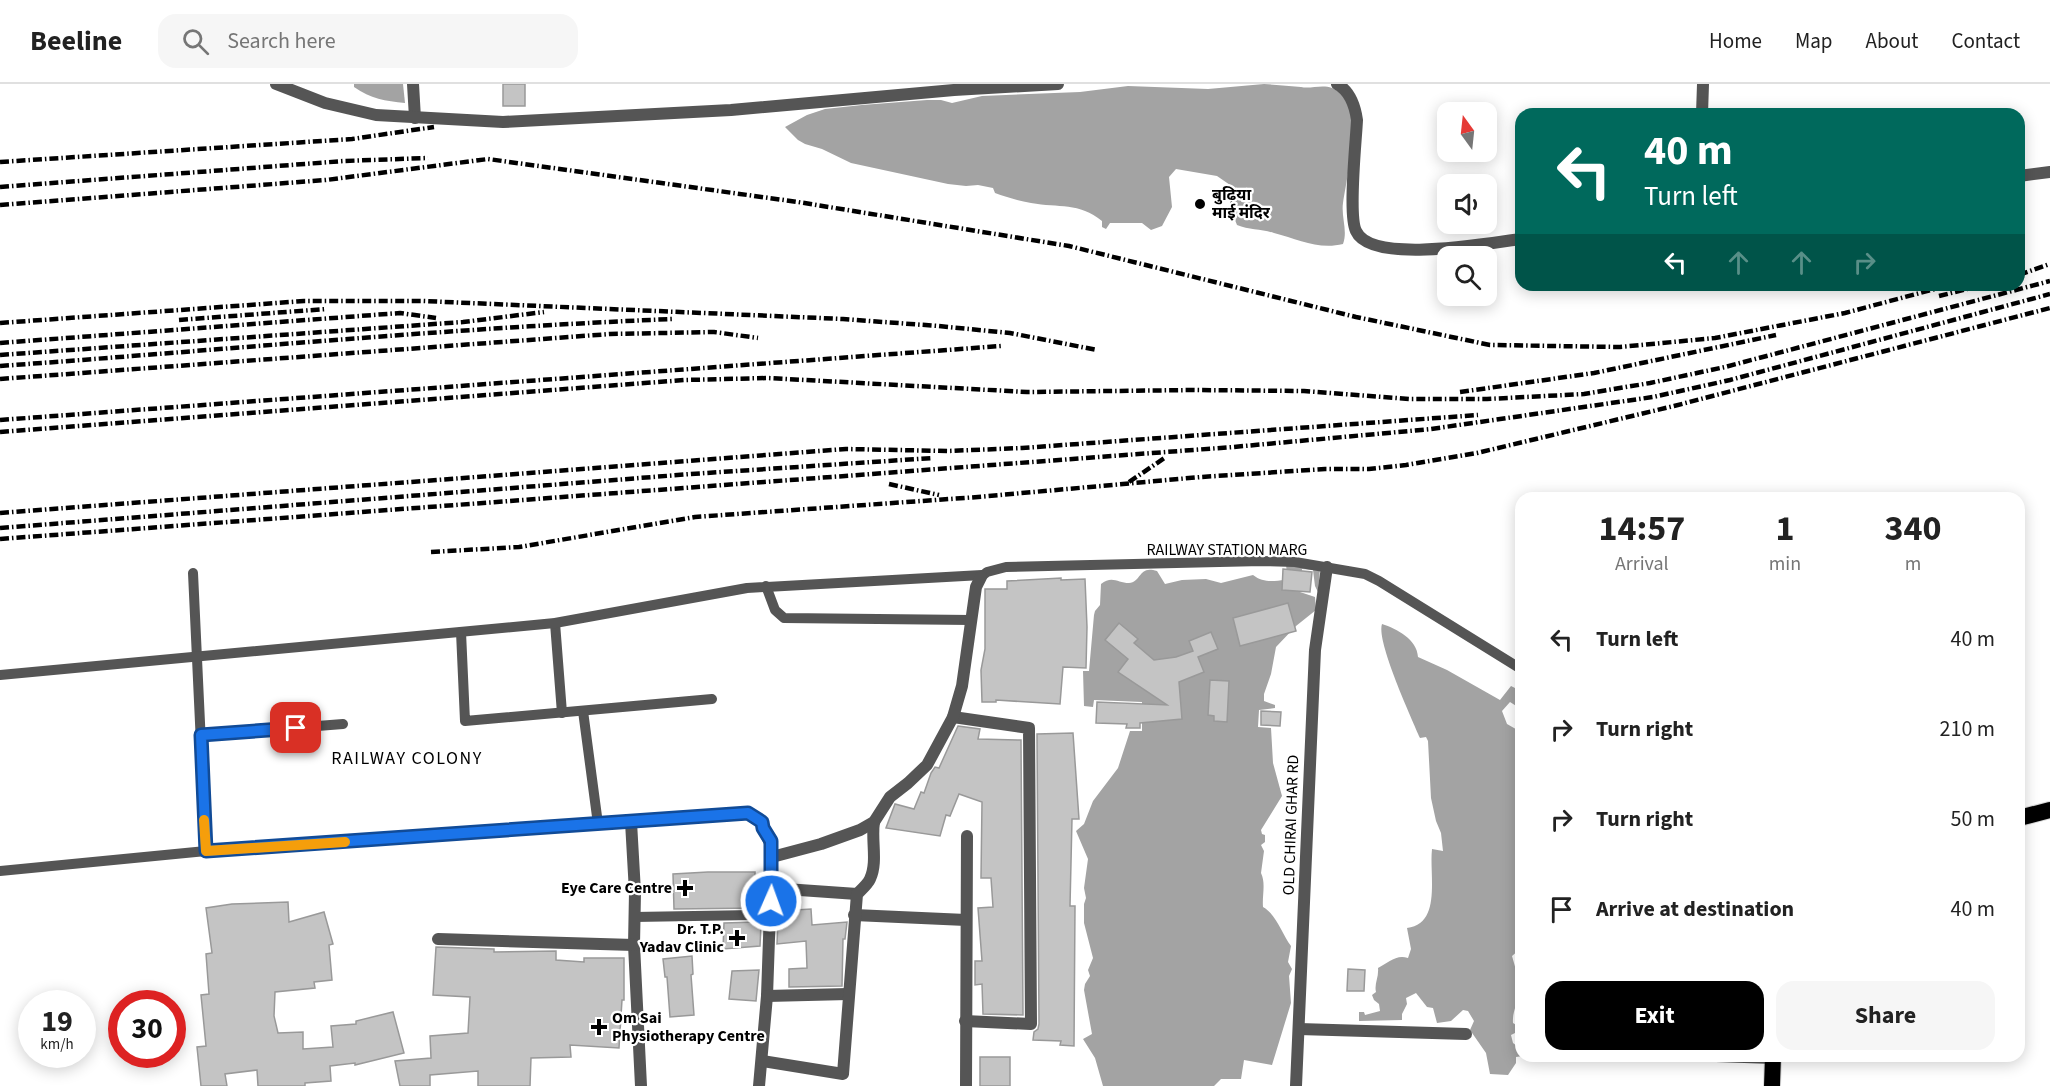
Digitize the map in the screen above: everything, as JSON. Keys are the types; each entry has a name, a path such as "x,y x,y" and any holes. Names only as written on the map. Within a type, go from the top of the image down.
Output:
{"highway":[{"path":"2025,816 2050,810"},
{"path":"1772,1086 1773,1062"}],"street":[{"path":"276,84 325,103 376,116 503,122 731,110 954,90 1058,84"},
{"path":"413,84 415,118"},
{"path":"1337,84 1350,89 1358,120 1353,210 1356,231 1360,238 1368,244 1386,249 1412,250 1515,240"},
{"path":"1702,108 1703,84"},
{"path":"2025,175 2050,172"},
{"name":"OLD CHIRAI GHAR RD","path":"1296,1086 1315,650 1327,567"},
{"path":"762,1061 843,1074 854,915 857,894 870,880 874,822 890,797 927,765 952,717 962,686 976,587 981,576"},
{"path":"952,717 1029,728 1031,1024 965,1021"},
{"path":"748,813 762,822 771,841 772,857 767,996 759,1086"},
{"path":"631,822 641,1086"},
{"path":"772,857 821,844 860,830 874,822"},
{"path":"966,1086 967,836"},
{"path":"771,888 857,894"},
{"path":"854,915 966,920"},
{"path":"438,939 634,945"},
{"path":"767,996 848,994"},
{"path":"1299,1029 1466,1034"}],"lane":[{"name":"RAILWAY STATION MARG","path":"0,675 555,623 766,586 981,576 995,569 1006,567 1262,561 1295,562 1365,574 1379,580 1515,665"},
{"path":"193,573 206,851"},
{"path":"766,586 775,610 784,618 971,620"},
{"path":"555,623 562,713"},
{"path":"460,632 465,721 712,699"},
{"path":"584,711 598,824"},
{"path":"201,735 344,724"},
{"path":"0,871 206,851 748,813"},
{"path":"634,917 754,915"}],"shaded area":[{"path":"354,84 403,84 405,103 372,97 354,87"},
{"path":"1264,84 1328,87 1340,92 1347,100 1351,113 1352,139 1343,203 1345,234 1343,244 1317,245 1237,225 1231,210 1234,197 1233,187 1217,176 1176,169 1169,177 1172,207 1162,226 1151,230 1142,223 1110,223 1106,229 1102,227 1102,221 1077,208 1026,202 995,193 993,188 948,184 851,163 822,149 805,144 785,127 807,115 825,109 862,105 927,100 952,103 982,96 1080,92 1128,86 1208,89"},
{"path":"1286,564 1320,569 1318,592 1313,570 1302,569 1300,592 1315,597 1316,610 1296,626 1276,647 1271,674 1264,694 1264,701 1275,705 1275,708 1259,710 1258,727 1271,728 1273,763 1282,796 1261,830 1265,835 1265,842 1261,845 1264,851 1261,873 1264,885 1263,907 1275,919 1291,946 1288,962 1292,969 1289,976 1291,1003 1272,1065 1244,1060 1241,1079 1221,1079 1214,1086 1103,1086 1095,1058 1083,1039 1092,1034 1084,990 1090,976 1088,970 1093,958 1084,923 1086,898 1084,888 1088,859 1076,831 1084,824 1093,801 1118,768 1130,731 1142,731 1142,702 1094,700 1093,707 1084,706 1083,671 1089,671 1094,615 1100,605 1101,584 1108,580 1133,582 1146,570 1157,571 1165,584 1182,580 1206,579 1221,583 1253,575 1264,580 1285,580"},
{"path":"1382,624 1400,632 1414,645 1418,657 1447,670 1500,700 1511,686 1515,688 1515,705 1510,702 1502,711 1507,724 1515,729 1515,953 1512,956 1515,966 1513,1023 1515,1033 1511,1035 1515,1044 1516,1063 1508,1075 1490,1074 1486,1053 1470,1030 1474,1021 1468,1011 1463,1010 1451,1021 1437,1023 1433,1008 1427,1007 1416,993 1406,998 1407,1004 1402,1020 1359,1021 1359,1012 1364,1012 1365,1015 1380,1011 1379,1004 1372,995 1376,992 1378,968 1396,958 1408,958 1411,949 1407,928 1418,925 1430,908 1432,849 1443,851 1441,833 1431,798 1428,741 1426,737 1420,738 1395,680 1382,633"}],"building":[{"path":"503,84 525,84 525,106 503,106"},
{"path":"1283,569 1312,572 1310,592 1282,590"},
{"path":"1061,578 1061,580 1085,579 1086,668 1063,667 1060,704 996,700 996,702 982,702 981,670 985,649 985,589 1007,589 1007,581"},
{"path":"1288,603 1296,631 1240,646 1233,618"},
{"path":"1119,623 1138,639 1134,643 1154,660 1176,657 1193,651 1189,641 1211,632 1218,649 1198,657 1204,672 1179,682 1182,719 1140,723 1140,728 1126,728 1127,724 1096,723 1097,702 1167,705 1118,672 1128,659 1105,640"},
{"path":"1210,680 1229,681 1227,722 1214,721 1214,716 1208,715"},
{"path":"1261,711 1281,712 1280,726 1261,725"},
{"path":"958,726 980,729 978,739 1021,740 1023,1015 983,1014 982,984 975,985 975,961 982,961 978,908 993,907 991,878 981,878 982,802 959,794 950,816 946,815 940,836 886,828 895,804 914,809 921,792 924,793 931,773 935,767 939,768"},
{"path":"1073,733 1079,819 1072,819 1070,906 1075,906 1074,1046 1060,1045 1061,1041 1033,1040 1034,1032 1038,1029 1039,1024 1037,734"},
{"path":"755,872 755,900 762,900 760,946 723,949 724,923 757,922 761,914 757,908 674,909 673,874"},
{"path":"795,899 795,910 811,909 812,925 847,922 845,939 843,939 842,986 789,987 789,969 807,968 806,941 777,944 779,900"},
{"path":"288,902 289,922 324,912 333,944 329,945 332,980 314,982 315,988 275,992 274,1016 278,1033 303,1032 303,1049 333,1047 331,1026 356,1024 356,1021 393,1012 404,1053 355,1065 355,1063 330,1066 331,1081 305,1083 305,1086 258,1086 257,1070 225,1074 227,1086 201,1086 197,1047 206,1046 201,995 209,994 206,954 212,953 206,908 232,904"},
{"path":"436,947 494,949 494,952 556,951 556,960 584,962 584,958 624,958 624,1000 622,1000 619,1048 570,1045 571,1057 531,1058 530,1086 478,1086 478,1071 430,1075 430,1086 400,1086 395,1061 431,1058 430,1036 468,1033 470,997 433,995"},
{"path":"692,956 694,1015 670,1017 667,977 665,977 663,959"},
{"path":"1348,969 1365,970 1364,991 1347,991"},
{"path":"759,970 756,1001 729,999 732,971"},
{"path":"980,1057 1010,1057 1010,1086 980,1086"}],"railway":[{"path":"0,162 352,139 434,127"},
{"path":"0,187 344,161 428,158"},
{"path":"0,205 326,180 488,159 798,202 1069,246 1356,317 1490,345 1620,347 1715,338 1845,313 1928,291"},
{"path":"2025,273 2050,264"},
{"path":"2025,288 2050,281"},
{"path":"1939,296 1959,291"},
{"path":"0,432 685,380 768,378 1027,392 1304,391 1410,399 1487,399 1584,394 1725,367 2012,291"},
{"path":"0,539 1233,447 1431,429 1653,397 1730,380 2050,294"},
{"path":"0,323 304,301 423,301 843,319 1010,333 1097,350"},
{"path":"431,552 519,547 695,517 978,497 1201,477 1325,469 1369,469 1406,465 1477,453 1674,406 2050,308"},
{"path":"179,320 326,309"},
{"path":"0,355 463,322 544,312"},
{"path":"0,343 400,313 436,318"},
{"path":"0,366 420,334 673,319"},
{"path":"0,379 610,334 714,332 758,338"},
{"path":"1460,392 1594,373 1776,335"},
{"path":"0,420 1001,346"},
{"path":"0,513 846,449 948,451 1022,448 1478,415"},
{"path":"1129,482 1166,457"},
{"path":"0,528 691,474 933,458"},
{"path":"889,484 939,495"}],"slow traffic":[{"path":"204,820 206,851 345,842"}],"place":[{"name":"बुढ़िया माई मंदिर","path":"1200,204"},
{"name":"Eye Care Centre","path":"685,888"},
{"name":"Dr. T.P. Yadav Clinic","path":"737,938"},
{"name":"Om Sai Physiotherapy Centre","path":"599,1027"}],"district":[{"name":"RAILWAY COLONY","path":"407,758"}],"route":[{"path":"296,728 201,735 206,851 748,813 762,822 771,841 771,901"}]}
